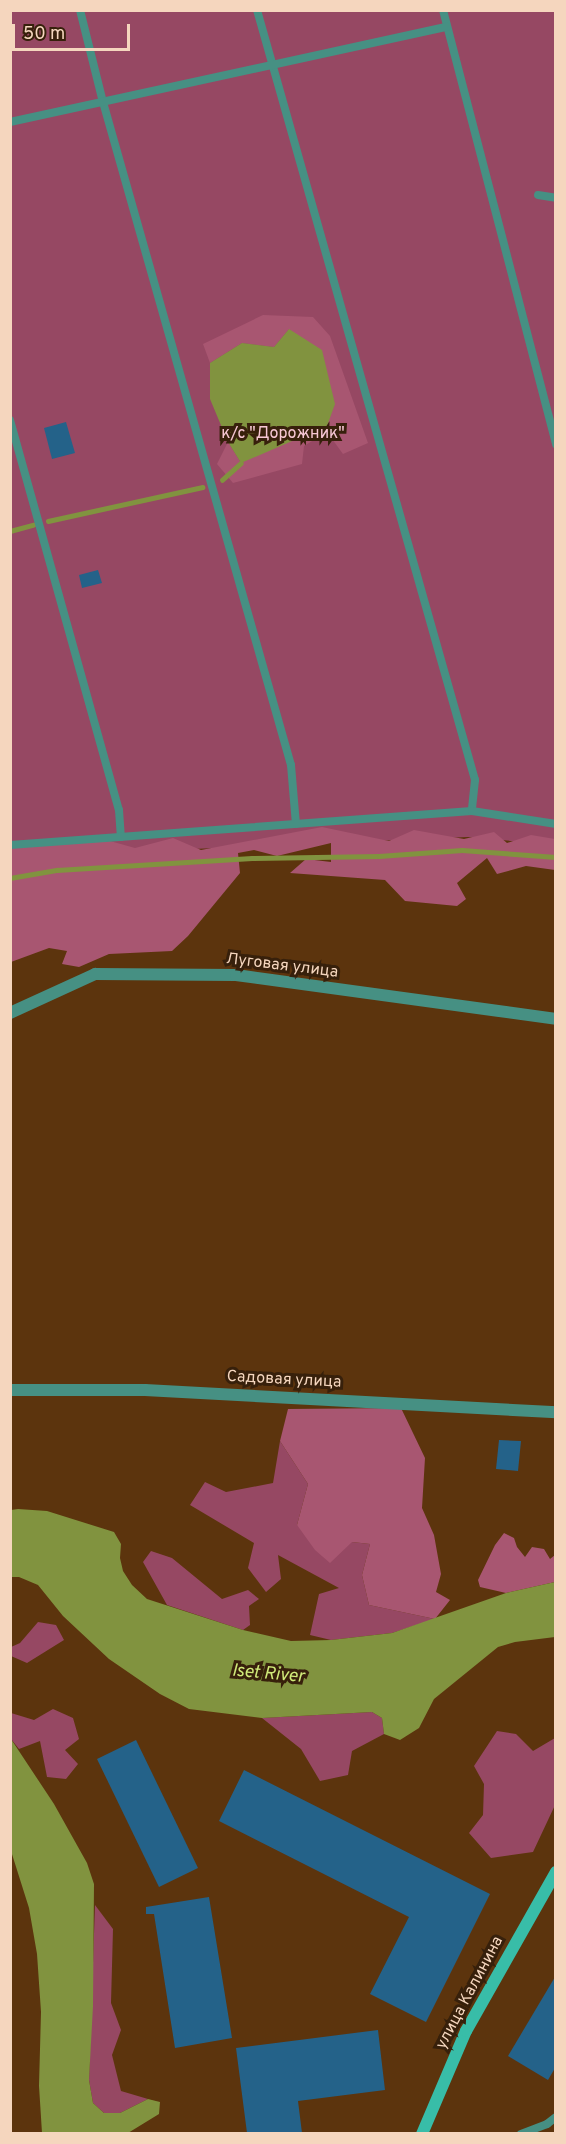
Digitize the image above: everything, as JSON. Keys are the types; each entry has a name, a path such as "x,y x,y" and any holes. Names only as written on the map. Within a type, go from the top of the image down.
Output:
{"main road":[{"name":"улица Калинина","path":"422,2133 466,2031 555,1872"}],"street":[{"name":"Луговая улица","path":"10,1013 95,974 236,975 555,1019"},
{"name":"Садовая улица","path":"10,1390 144,1390 555,1412"}],"lane":[{"path":"80,10 103,102 291,765 296,824"},
{"path":"257,10 475,780 472,811"},
{"path":"443,10 555,445"},
{"path":"10,122 447,27"},
{"path":"538,195 555,198"},
{"path":"10,420 119,810 121,837"},
{"path":"10,845 472,811 555,824"},
{"path":"521,2133 547,2124 555,2116"}],"green space":[{"name":"к/с \"Дорожник\"","path":"10,11 555,11 555,845 468,837 11,857"},
{"path":"263,315 313,317 330,336 368,443 343,454 327,432 304,446 302,464 233,483 217,464 228,442 241,463 289,329 274,347 242,343 210,363 203,344"},
{"path":"322,827 389,841 414,830 464,839 494,832 507,843 531,835 555,839 555,870 526,866 497,874 487,858 457,883 466,899 457,906 405,901 385,880 290,873 306,859 331,862 331,843 277,856 254,850 238,853 240,873 188,936 172,951 109,954 79,967 62,964 67,951 49,948 11,962 11,848 110,841 135,848 173,838 201,850"},
{"path":"401,1408 425,1458 422,1508 434,1535 441,1574 436,1592 450,1600 435,1619 369,1605 362,1575 370,1544 352,1542 330,1563 315,1550 297,1525 308,1484 280,1441 288,1409"},
{"path":"280,1441 308,1484 297,1525 352,1542 370,1544 362,1575 369,1605 435,1619 392,1633 331,1640 310,1635 319,1594 339,1588 278,1555 281,1579 266,1592 248,1568 254,1543 190,1505 205,1482 226,1492 273,1483"},
{"path":"504,1533 514,1538 517,1547 525,1557 532,1547 544,1549 550,1559 555,1555 555,1582 506,1593 480,1587 478,1580 495,1545"},
{"path":"151,1551 172,1558 222,1599 248,1590 259,1599 249,1606 250,1625 243,1630 167,1605 143,1562"},
{"path":"38,1622 56,1625 64,1640 27,1663 11,1656 11,1647 20,1643"},
{"path":"53,1709 73,1718 79,1739 65,1750 78,1764 66,1779 47,1777 40,1741 19,1749 11,1739 11,1713 34,1720"},
{"path":"372,1712 382,1718 384,1734 352,1751 348,1775 320,1781 301,1749 262,1718"},
{"path":"497,1731 516,1734 533,1751 555,1738 556,1803 533,1852 491,1858 469,1833 483,1815 484,1784 474,1766"},
{"path":"95,1905 113,1929 111,2003 121,2030 112,2055 121,2091 148,2099 120,2113 104,2113 93,2103 89,2080"}],"water":[{"path":"289,329 322,350 335,404 327,426 241,463 228,442 210,399 210,363 242,343 274,347"},
{"name":"Iset River","path":"11,1510 47,1511 114,1532 121,1544 120,1558 123,1571 132,1585 147,1599 243,1630 291,1641 331,1640 392,1633 506,1593 555,1582 555,1637 515,1642 498,1647 434,1699 419,1728 400,1740 384,1734 382,1718 372,1712 262,1718 189,1709 160,1694 109,1659 63,1616 38,1585 19,1577 11,1577"},
{"path":"11,1739 54,1804 87,1863 94,1884 93,2006 89,2080 93,2103 104,2113 120,2113 148,2099 160,2102 159,2114 128,2133 42,2133 39,2086 41,2012 37,1954 29,1908 11,1851"}],"building":[{"path":"66,422 75,453 52,459 44,428"},
{"path":"98,570 102,583 82,588 79,575"},
{"path":"499,1440 521,1441 518,1471 496,1469"},
{"path":"136,1740 198,1868 159,1887 97,1759"},
{"path":"244,1770 490,1894 426,2022 370,1994 409,1917 219,1821"},
{"path":"209,1897 232,2038 175,2048 154,1914 146,1914 146,1907"},
{"path":"555,1977 555,2068 548,2080 508,2056"},
{"path":"378,2030 385,2090 298,2101 302,2133 247,2133 236,2048"}],"waterway":[{"path":"222,480 241,463"},
{"path":"48,521 202,487"},
{"path":"10,531 33,525"},
{"path":"10,878 57,870 252,858 379,856 462,850 556,857"}]}
